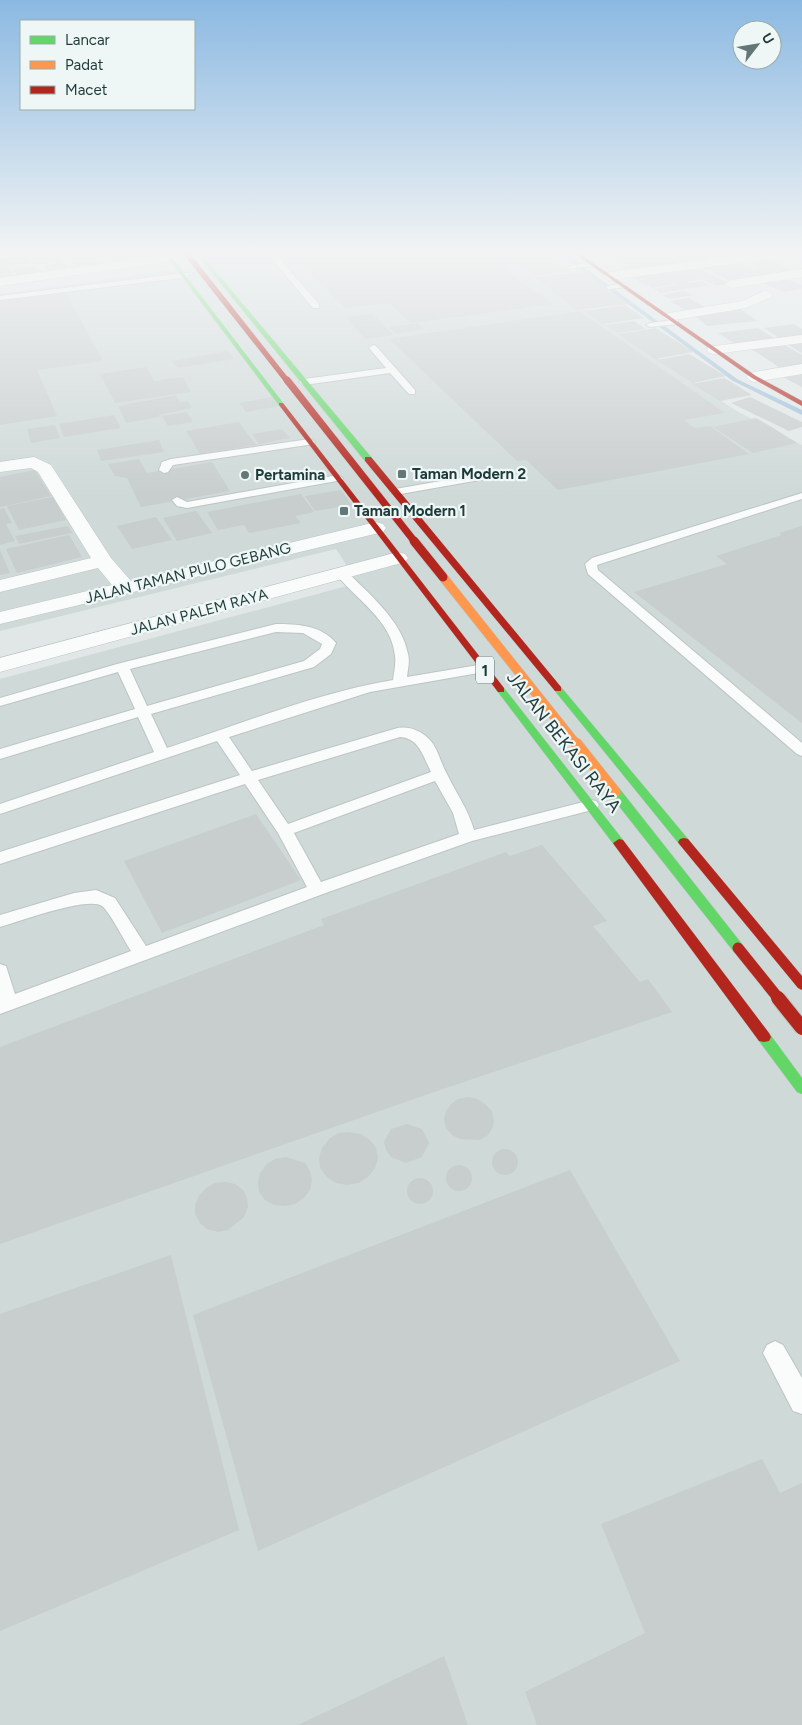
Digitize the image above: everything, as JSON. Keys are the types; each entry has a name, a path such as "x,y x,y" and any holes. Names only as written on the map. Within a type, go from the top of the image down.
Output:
{"main road":[{"name":"JALAN BEKASI RAYA","path":"228,334 398,558 591,805 802,1088"},
{"path":"251,334 802,1028"},
{"name":"JALAN BEKASI RAYA","path":"265,334 802,985"},
{"path":"690,334 754,377 802,404"},
{"path":"413,577 457,568"},
{"path":"532,731 582,720"}],"street":[{"path":"714,350 802,339"},
{"path":"754,377 802,369"},
{"path":"0,466 34,462 46,469 103,561 126,588"},
{"name":"JALAN TAMAN PULO GEBANG","path":"0,618 376,528"},
{"name":"JALAN PALEM RAYA","path":"0,665 204,611 340,572 398,558"},
{"path":"0,586 103,561"}],"lane":[{"path":"373,348 412,392"},
{"path":"304,382 391,370"},
{"path":"164,470 166,464 171,462 310,442"},
{"path":"395,492 487,476"},
{"path":"177,500 187,505 338,478"},
{"path":"802,496 596,560 591,564 592,571 802,751"},
{"path":"340,572 373,606 398,640 402,655 400,682"},
{"path":"0,702 122,667 276,628 299,628 316,632 329,643 326,651 309,664 0,754"},
{"path":"122,667 163,755"},
{"path":"0,809 323,701 368,688 484,668"},
{"path":"0,858 250,777 399,732 412,733 425,743 439,774 461,813 468,837"},
{"path":"221,736 285,831 317,890"},
{"path":"285,831 439,774"},
{"path":"0,971 4,1005 317,890 468,837 535,818 591,805"},
{"path":"0,921 74,899 96,896 109,902 142,954"},
{"path":"775,1353 802,1402"}],"shaded area":[{"path":"0,334 622,334 735,410 802,445 802,1725 0,1725 0,679 358,583 336,549 0,631"}],"building":[{"path":"0,334 89,334 103,361 37,370 57,416 0,425"},
{"path":"361,334 394,335 365,339"},
{"path":"420,334 613,334 725,413 684,420 695,428 710,426 749,454 558,490 526,460 517,461 389,339"},
{"path":"619,334 666,334 694,352 655,359"},
{"path":"720,334 769,334 776,339 735,344"},
{"path":"774,334 802,334 802,336 781,339"},
{"path":"802,342 802,353 787,344"},
{"path":"781,343 802,355 802,366 782,369 748,347"},
{"path":"227,351 234,359 178,368 172,361"},
{"path":"689,354 726,376 693,383 656,360"},
{"path":"146,367 154,381 183,377 191,392 115,403 100,374"},
{"path":"802,373 802,387 783,377"},
{"path":"724,378 752,395 720,401 692,384"},
{"path":"176,395 180,402 188,401 192,408 159,415 160,417 126,423 118,406"},
{"path":"272,397 280,406 246,412 239,403"},
{"path":"750,397 802,422 802,427 789,431 731,403"},
{"path":"187,412 193,422 168,426 162,416"},
{"path":"114,415 121,428 64,437 59,424"},
{"path":"756,418 797,443 753,453 713,427"},
{"path":"239,422 256,445 200,454 186,431"},
{"path":"55,425 60,438 31,443 27,429"},
{"path":"282,429 290,438 259,444 252,434"},
{"path":"159,440 164,452 101,461 97,450"},
{"path":"139,459 147,473 212,462 230,491 141,507 127,478 115,476 108,464"},
{"path":"35,470 51,496 0,507 0,477"},
{"path":"341,490 352,505 315,511 305,496"},
{"path":"301,494 314,512 295,516 301,523 249,533 244,525 218,530 207,512"},
{"path":"53,497 66,520 19,530 7,506"},
{"path":"4,508 12,523 6,524 15,541 0,545 0,509"},
{"path":"196,511 212,533 177,541 163,518"},
{"path":"156,517 172,540 132,549 117,526"},
{"path":"68,526 72,533 19,544 15,536"},
{"path":"802,526 802,723 634,592 727,564 716,556 782,535 779,533"},
{"path":"69,535 82,557 17,573 6,549"},
{"path":"0,550 10,573 0,575"},
{"path":"256,814 301,880 162,933 124,861"},
{"path":"542,845 607,921 593,926 640,982 648,979 672,1012 437,1091 0,1244 0,1047 324,925 321,919 506,852 510,856"},
{"path":"468,1097 477,1099 485,1104 491,1110 494,1119 493,1127 488,1135 480,1140 460,1139 452,1135 446,1128 444,1119 446,1111 458,1099"},
{"path":"407,1124 422,1129 429,1143 422,1157 406,1163 391,1157 386,1150 384,1142 391,1129"},
{"path":"338,1133 360,1134 370,1140 376,1148 378,1158 375,1168 368,1177 359,1183 347,1185 336,1183 327,1177 320,1168 319,1158 322,1148 329,1139"},
{"path":"505,1149 514,1153 518,1162 514,1171 505,1175 496,1171 492,1162 496,1153"},
{"path":"286,1157 305,1163 310,1171 312,1180 310,1190 304,1198 295,1204 285,1206 274,1205 265,1200 259,1192 258,1182 260,1173 267,1164 275,1159"},
{"path":"459,1165 468,1169 472,1178 468,1187 459,1191 450,1187 446,1178 450,1169"},
{"path":"570,1170 680,1361 258,1551 193,1315"},
{"path":"420,1178 429,1182 433,1191 429,1200 420,1204 411,1200 407,1191 411,1182"},
{"path":"215,1183 235,1184 243,1190 247,1198 248,1207 244,1217 228,1230 218,1232 207,1229 200,1223 195,1214 195,1205 199,1196 206,1188"},
{"path":"171,1255 239,1530 0,1631 0,1314"},
{"path":"762,1459 780,1493 802,1483 802,1725 537,1725 525,1692 645,1633 601,1524"},
{"path":"444,1656 468,1725 298,1725"}],"waterway":[{"path":"673,334 735,380 802,413"}],"traffic: fast":[{"path":"228,334 281,404"},
{"path":"265,334 368,459"},
{"path":"558,689 684,842"},
{"path":"501,690 619,843"},
{"path":"615,792 738,948"},
{"path":"764,1037 802,1088"}],"traffic: jam":[{"path":"251,334 443,577"},
{"path":"693,334 754,377 802,404"},
{"path":"281,404 501,690"},
{"path":"368,459 558,689"},
{"path":"684,842 802,985"},
{"path":"619,843 764,1037"},
{"path":"738,948 802,1028"}],"traffic: slow":[{"path":"443,577 615,792"}],"place":[{"name":"Taman Modern 2","path":"402,474"},
{"name":"Pertamina","path":"245,475"},
{"name":"Taman Modern 1","path":"344,511"}]}
